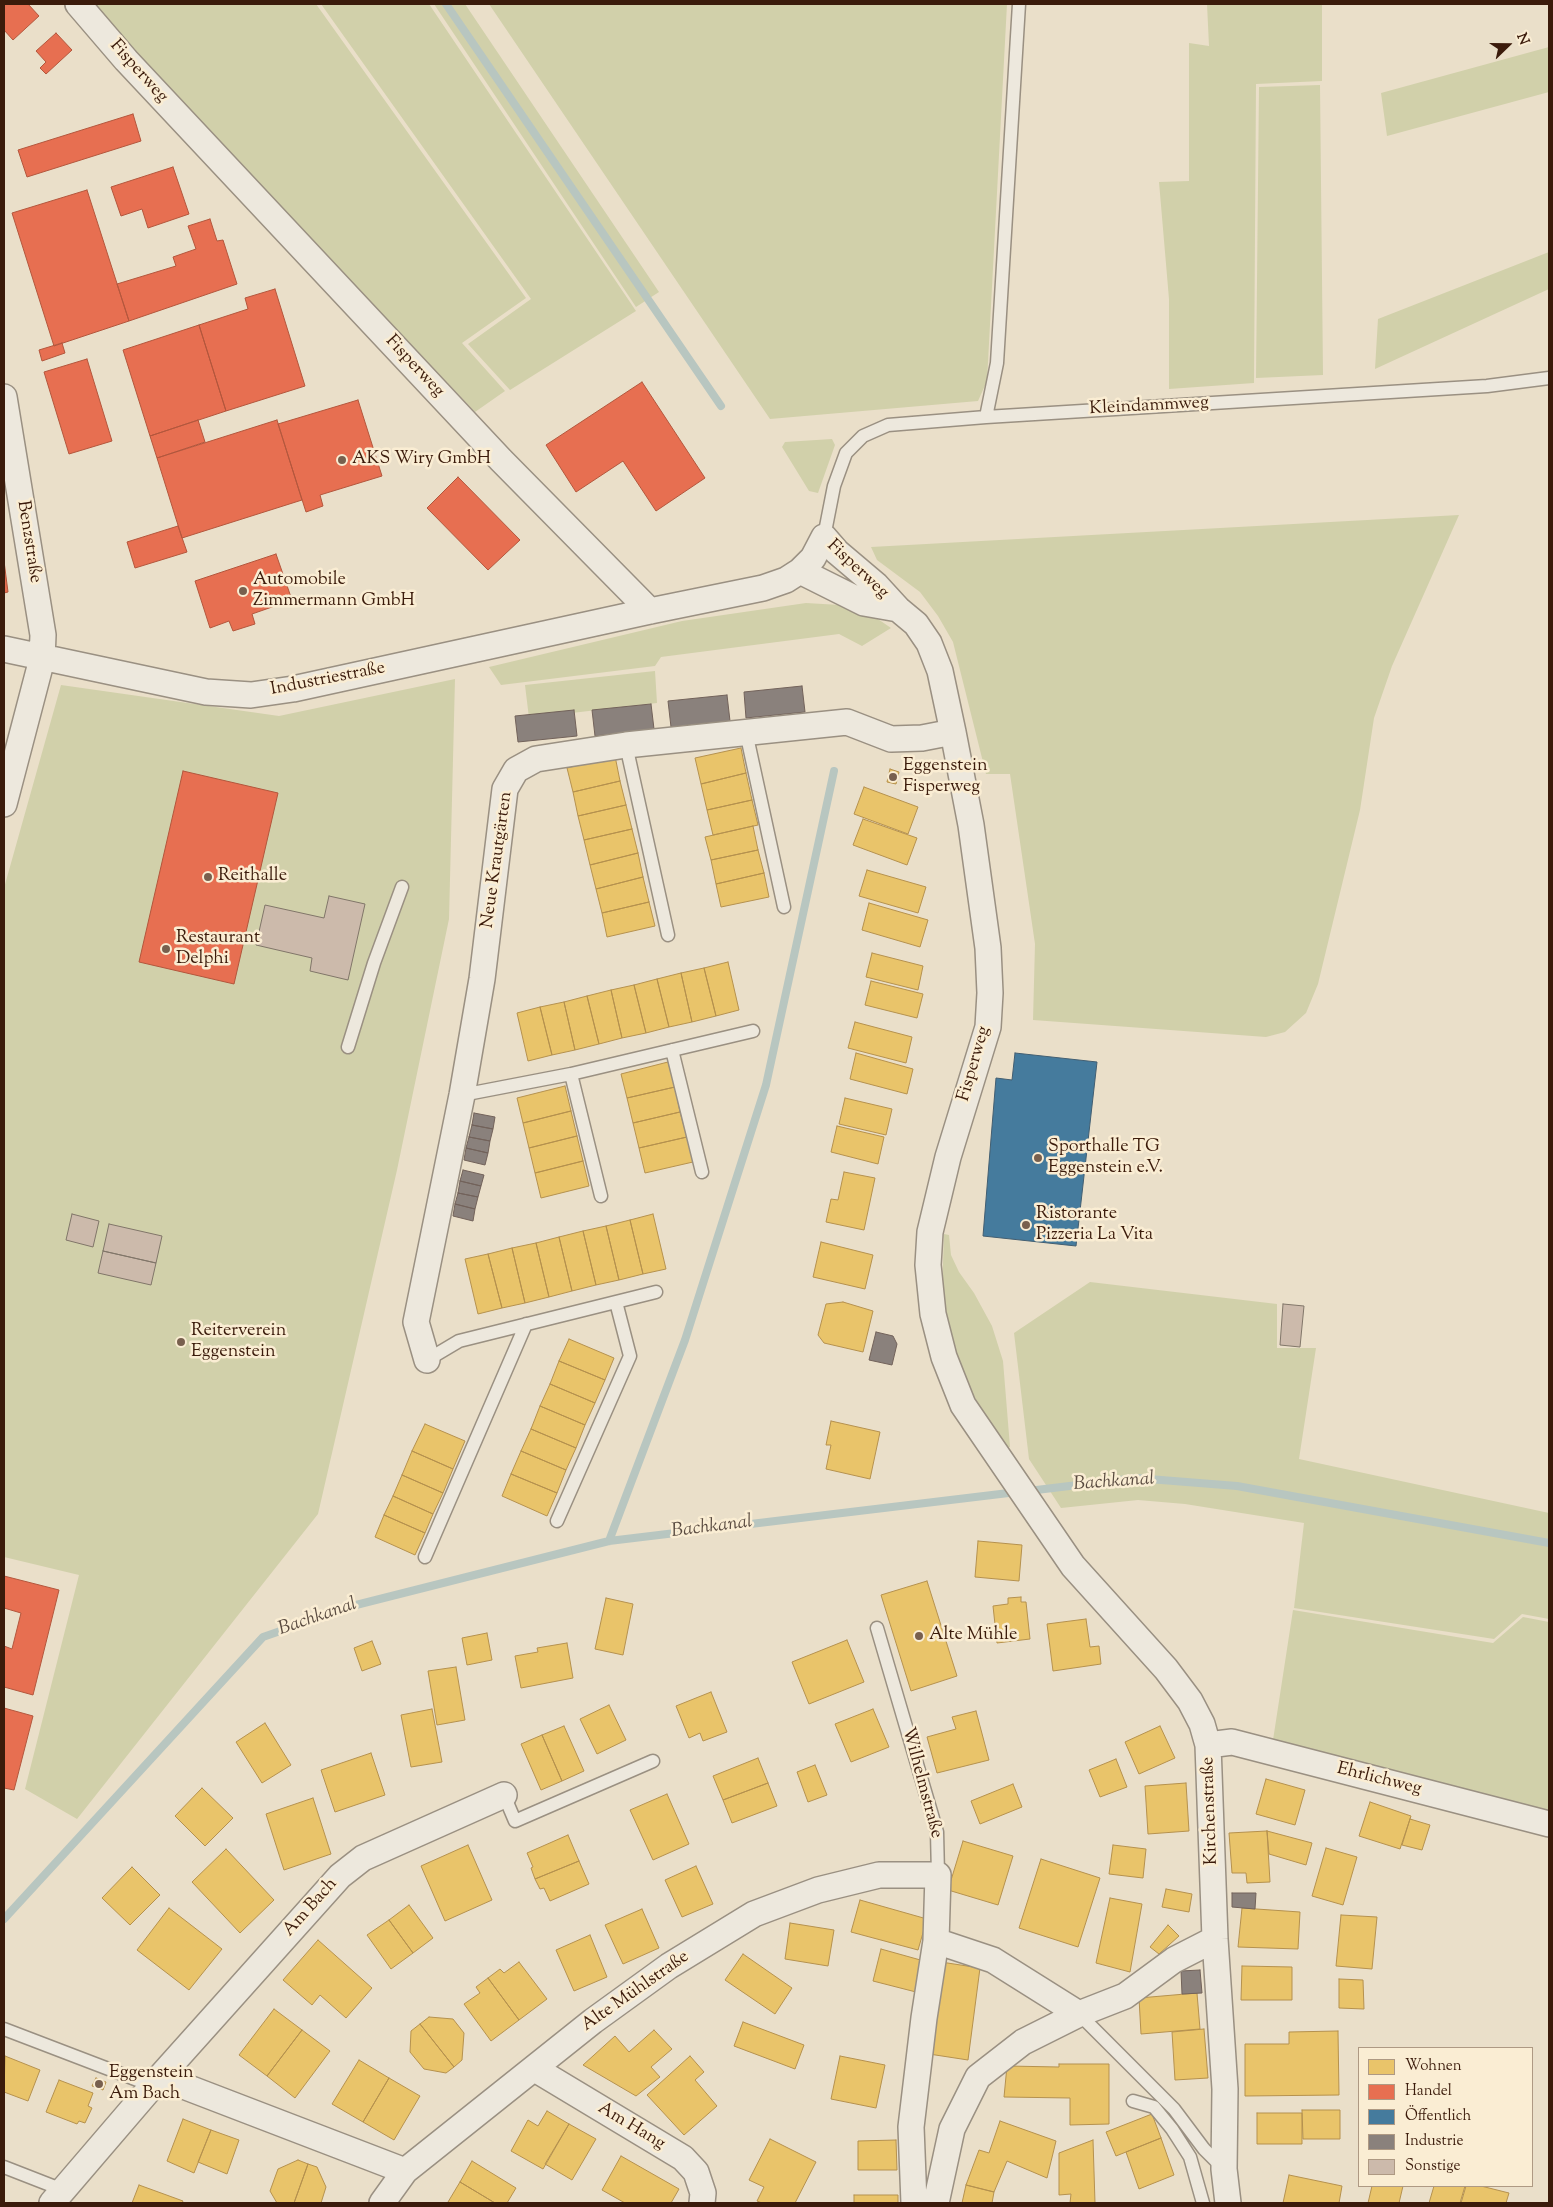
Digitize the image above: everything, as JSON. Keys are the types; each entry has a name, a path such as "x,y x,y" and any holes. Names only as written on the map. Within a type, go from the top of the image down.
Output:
{"street":[{"name":"Fisperweg","path":"78,4 126,60 494,452 650,611 763,588 786,580 800,571 812,558 824,537 837,552 876,585 898,609 916,624 929,643 940,670 971,825 988,948 990,993 988,1027 948,1157 930,1232 928,1265 933,1314 944,1357 962,1405 1017,1482"},
{"name":"Benzstraße","path":"4,397 43,635 42,658 4,804"},
{"name":"Fisperweg","path":"800,571 864,604 898,609"},
{"name":"Industriestraße","path":"4,649 206,692 252,695 293,689 650,611"},
{"name":"Neue Krautgärten","path":"427,1360 416,1322 462,1095 482,979 505,789 516,770 536,758 626,745 847,722 891,738 922,738 953,732"},
{"name":"Kirchenstraße","path":"1017,1482 1073,1566 1166,1669 1190,1701 1202,1724 1208,1745 1215,1939 1225,2089 1224,2169 1228,2203"},
{"name":"Ehrlichweg","path":"1208,1745 1232,1742 1549,1824"},
{"name":"Am Bach","path":"57,2197 156,2081 340,1876 363,1858 504,1796"},
{"name":"Alte Mühlstraße","path":"382,2203 405,2171 593,2021 662,1972 754,1914 818,1890 880,1875 938,1875"},
{"name":"Wilhelmstraße","path":"914,2203 911,2128 924,2018 936,1941 938,1875"},
{"path":"936,2203 952,2128 978,2077 1023,2042 1079,2014 1125,1996 1174,1960 1215,1939"},
{"path":"936,1941 993,1960 1079,2014"},
{"name":"Am Hang","path":"534,2069 683,2158 696,2172 703,2193 702,2203"},
{"path":"156,2081 405,2171"},
{"path":"911,2128 952,2128"}],"lane":[{"path":"986,417 997,363 1019,4"},
{"name":"Kleindammweg","path":"824,537 834,486 846,453 863,436 888,425 986,417 1487,386 1549,378"},
{"path":"746,732 784,907"},
{"path":"626,745 668,935"},
{"path":"348,1047 374,963 402,887"},
{"path":"462,1095 571,1074 753,1031"},
{"path":"672,1050 702,1172"},
{"path":"571,1074 600,1196"},
{"path":"427,1360 459,1341 656,1292"},
{"path":"557,1521 630,1356 616,1302"},
{"path":"425,1557 526,1324"},
{"name":"Wilhelmstraße","path":"877,1628 937,1832 938,1875"},
{"path":"504,1796 515,1821 653,1761"},
{"path":"1079,2014 1174,2109 1204,2149 1224,2169"},
{"path":"4,2029 156,2081"},
{"path":"1132,2101 1154,2107 1172,2130 1190,2157 1203,2203"},
{"path":"4,2167 57,2197"}],"green space":[{"path":"95,4 316,4 526,298 462,343 505,391 475,412 132,50"},
{"path":"321,4 429,4 636,311 510,390 468,344 531,299"},
{"path":"434,4 465,4 659,292 636,307"},
{"path":"489,4 1007,4 987,381 978,401 770,419"},
{"path":"1207,4 1322,4 1322,81 1256,84 1254,383 1169,389 1169,299 1159,182 1189,181 1189,43 1209,46"},
{"path":"1549,47 1549,92 1387,136 1381,93"},
{"path":"1320,85 1323,375 1256,378 1259,87"},
{"path":"1549,252 1549,289 1375,369 1378,319"},
{"path":"832,439 835,445 818,493 809,491 782,447 785,442"},
{"path":"1459,515 1392,666 1374,718 1360,810 1318,984 1306,1013 1285,1032 1266,1037 1033,1020 1035,944 1010,774 986,774 953,642 938,616 920,592 877,560 871,547"},
{"path":"806,603 840,605 872,615 891,628 862,646 839,634 661,657 655,666 501,685 489,667 682,621"},
{"path":"655,671 657,703 529,718 525,685"},
{"name":"Reiterverein Eggenstein","path":"455,679 449,919 397,1170 318,1514 77,1819 25,1789 79,1575 4,1557 4,888 61,685 279,716"},
{"path":"944,1234 949,1235 951,1255 959,1272 974,1293 992,1326 1003,1361 1010,1447 1006,1448 985,1417 964,1378 951,1337 942,1293"},
{"path":"1090,1282 1277,1304 1277,1348 1316,1348 1299,1459 1549,1513 1549,1619 1522,1614 1494,1639 1294,1608 1304,1523 1185,1504 1138,1500 1061,1508 1029,1459 1014,1333"},
{"path":"1293,1610 1493,1643 1523,1617 1549,1622 1549,1813 1273,1740"}],"building: Wohnen":[{"path":"741,748 746,773 701,784 695,758"},
{"path":"615,756 620,781 573,792 567,768"},
{"name":"Eggenstein Fisperweg","path":"890,769 899,772 896,784 887,782"},
{"path":"746,773 752,800 707,810 701,784"},
{"path":"620,781 626,805 578,816 573,792"},
{"path":"864,787 918,807 908,834 854,814"},
{"path":"752,800 758,825 713,835 707,810"},
{"path":"626,805 632,829 584,840 578,816"},
{"path":"863,819 917,838 907,865 853,845"},
{"path":"753,826 758,850 711,860 705,837"},
{"path":"632,829 638,853 590,865 584,840"},
{"path":"758,850 764,873 716,884 711,860"},
{"path":"638,853 643,877 596,889 590,865"},
{"path":"867,870 926,887 918,913 859,896"},
{"path":"764,873 769,897 721,907 716,884"},
{"path":"643,877 649,902 602,913 596,889"},
{"path":"649,902 655,926 607,937 602,913"},
{"path":"869,903 928,920 920,947 862,930"},
{"path":"872,953 923,966 918,990 866,977"},
{"path":"728,962 739,1010 716,1016 704,968"},
{"path":"704,968 716,1016 692,1022 681,973"},
{"path":"681,973 692,1022 669,1027 657,979"},
{"path":"657,979 669,1027 646,1033 634,985"},
{"path":"871,981 923,994 917,1018 865,1005"},
{"path":"634,985 646,1033 622,1038 611,990"},
{"path":"611,990 622,1038 599,1044 587,996"},
{"path":"587,996 599,1044 575,1050 564,1002"},
{"path":"564,1002 575,1050 552,1055 540,1007"},
{"path":"540,1007 552,1055 528,1061 517,1013"},
{"path":"855,1022 912,1037 906,1063 848,1048"},
{"path":"856,1053 913,1069 907,1094 850,1079"},
{"path":"668,1062 675,1087 627,1098 621,1074"},
{"path":"565,1086 571,1111 523,1123 517,1098"},
{"path":"675,1087 680,1112 633,1123 627,1098"},
{"path":"845,1098 892,1109 886,1135 839,1124"},
{"path":"571,1111 577,1136 529,1148 523,1123"},
{"path":"680,1112 687,1137 639,1148 633,1123"},
{"path":"837,1126 884,1137 878,1164 831,1152"},
{"path":"577,1136 583,1161 535,1173 529,1148"},
{"path":"687,1137 693,1162 645,1173 639,1148"},
{"path":"583,1161 589,1186 541,1198 535,1173"},
{"path":"844,1172 875,1178 864,1230 826,1222 831,1199 838,1200"},
{"path":"653,1214 666,1269 643,1274 630,1220"},
{"path":"630,1220 643,1274 619,1280 606,1226"},
{"path":"606,1226 619,1280 596,1285 583,1231"},
{"path":"583,1231 596,1285 572,1291 559,1237"},
{"path":"559,1237 572,1291 549,1297 536,1243"},
{"path":"821,1242 873,1255 865,1289 813,1277"},
{"path":"536,1243 549,1297 525,1303 512,1248"},
{"path":"512,1248 525,1303 502,1308 488,1254"},
{"path":"488,1254 502,1308 478,1314 465,1259"},
{"path":"843,1302 873,1311 863,1352 824,1343 818,1335 826,1304"},
{"path":"569,1339 614,1358 605,1380 559,1361"},
{"path":"559,1361 605,1380 595,1403 550,1384"},
{"path":"550,1384 595,1403 585,1425 540,1406"},
{"path":"540,1406 585,1425 576,1448 531,1429"},
{"path":"831,1421 880,1432 870,1479 826,1469 831,1445 826,1445"},
{"path":"425,1424 465,1441 453,1469 412,1451"},
{"path":"531,1429 576,1448 566,1470 521,1451"},
{"path":"412,1451 453,1469 443,1493 402,1475"},
{"path":"521,1451 566,1470 557,1493 511,1474"},
{"path":"511,1474 557,1493 547,1516 502,1496"},
{"path":"402,1475 443,1493 433,1514 393,1496"},
{"path":"393,1496 433,1514 425,1533 384,1515"},
{"path":"384,1515 425,1533 415,1555 375,1537"},
{"path":"978,1541 1022,1545 1019,1581 975,1577"},
{"name":"Alte Mühle","path":"927,1581 957,1676 911,1691 881,1595"},
{"path":"1021,1597 1021,1602 1026,1602 1030,1639 997,1643 993,1606 1008,1604 1008,1598"},
{"path":"606,1598 633,1604 623,1655 595,1649"},
{"path":"1086,1619 1090,1647 1099,1646 1101,1664 1053,1671 1047,1624"},
{"path":"487,1633 492,1660 467,1665 462,1638"},
{"path":"847,1640 864,1682 809,1704 792,1662"},
{"path":"372,1641 381,1664 362,1671 354,1648"},
{"path":"567,1643 573,1678 521,1688 515,1656 538,1652 537,1648"},
{"path":"456,1667 465,1720 437,1725 428,1671"},
{"path":"711,1692 727,1732 703,1741 700,1733 689,1738 676,1706"},
{"path":"609,1705 626,1740 597,1754 580,1719"},
{"path":"432,1709 442,1762 411,1767 401,1715"},
{"path":"873,1709 889,1747 851,1762 835,1724"},
{"path":"976,1711 989,1760 937,1773 927,1737 956,1729 952,1717"},
{"path":"265,1723 291,1765 262,1783 236,1742"},
{"path":"564,1726 584,1771 562,1781 542,1735"},
{"path":"1160,1726 1175,1758 1139,1774 1125,1742"},
{"path":"542,1735 562,1781 541,1790 521,1744"},
{"path":"371,1753 385,1795 335,1812 321,1770"},
{"path":"758,1758 768,1783 723,1800 713,1776"},
{"path":"1116,1759 1127,1787 1100,1797 1089,1770"},
{"path":"815,1765 827,1795 808,1802 797,1772"},
{"path":"1266,1779 1305,1790 1295,1825 1256,1814"},
{"path":"768,1783 777,1806 732,1823 723,1800"},
{"path":"1186,1783 1189,1831 1148,1834 1145,1786"},
{"path":"1013,1784 1022,1807 980,1824 971,1801"},
{"path":"202,1788 233,1818 205,1846 175,1816"},
{"path":"667,1794 689,1844 653,1860 630,1810"},
{"path":"313,1798 331,1854 284,1870 266,1814"},
{"path":"1370,1802 1411,1816 1400,1849 1359,1836"},
{"path":"1410,1819 1430,1825 1422,1850 1402,1845"},
{"path":"1267,1831 1312,1843 1306,1865 1269,1854"},
{"path":"1267,1831 1270,1882 1247,1883 1246,1873 1232,1873 1229,1833"},
{"path":"568,1835 579,1861 535,1879 531,1868 533,1867 527,1853"},
{"path":"963,1841 1013,1856 998,1905 948,1890"},
{"path":"468,1845 492,1900 445,1921 421,1866"},
{"path":"1113,1845 1146,1849 1143,1878 1109,1874"},
{"path":"1326,1848 1357,1857 1343,1905 1312,1896"},
{"path":"226,1849 274,1900 240,1933 192,1882"},
{"path":"1041,1859 1100,1878 1078,1947 1019,1928"},
{"path":"579,1861 589,1884 550,1901 544,1888 540,1889 535,1879"},
{"path":"696,1866 713,1904 682,1917 665,1880"},
{"path":"132,1867 160,1895 130,1925 102,1898"},
{"path":"1166,1889 1192,1894 1189,1912 1162,1907"},
{"path":"1110,1898 1142,1904 1130,1972 1096,1963"},
{"path":"860,1900 927,1919 918,1950 851,1932"},
{"path":"409,1905 433,1938 413,1953 389,1920"},
{"path":"169,1908 222,1949 189,1990 137,1950"},
{"path":"1242,1908 1300,1912 1298,1949 1238,1947"},
{"path":"642,1909 659,1948 623,1964 605,1925"},
{"path":"1341,1915 1377,1917 1372,1969 1336,1966"},
{"path":"389,1920 413,1953 391,1969 367,1935"},
{"path":"790,1923 834,1930 828,1966 785,1959"},
{"path":"1168,1925 1179,1936 1159,1954 1150,1947"},
{"path":"590,1935 607,1977 574,1991 556,1950"},
{"path":"318,1940 372,1988 346,2018 320,1995 312,2005 283,1980"},
{"path":"881,1949 924,1961 916,1992 873,1981"},
{"path":"743,1954 792,1988 775,2014 725,1980"},
{"path":"519,1962 547,1999 519,2020 488,1978 500,1969 504,1973"},
{"path":"941,1962 980,1968 968,2060 929,2054"},
{"path":"1242,1966 1292,1967 1292,2000 1241,2000"},
{"path":"488,1978 519,2020 491,2041 464,2004 480,1993 476,1987"},
{"path":"1339,1979 1363,1980 1364,2009 1339,2008"},
{"path":"1197,1993 1200,2029 1141,2034 1139,1998"},
{"path":"274,2009 302,2030 267,2076 239,2055"},
{"path":"429,2017 453,2019 464,2033 462,2060 454,2067 420,2024"},
{"path":"743,2022 804,2045 795,2069 734,2046"},
{"path":"420,2024 454,2067 446,2073 424,2069 410,2052 411,2031"},
{"path":"1204,2029 1208,2078 1175,2080 1172,2032"},
{"path":"302,2030 330,2051 295,2098 267,2076"},
{"path":"654,2030 672,2049 651,2067 660,2077 636,2096 583,2065 615,2036 629,2052"},
{"path":"1338,2031 1339,2095 1245,2096 1245,2044 1289,2044 1289,2032"},
{"path":"5,2056 40,2070 28,2101 4,2092"},
{"path":"690,2056 704,2072 695,2080 717,2106 684,2135 647,2095"},
{"path":"840,2056 885,2065 876,2108 831,2099"},
{"path":"359,2060 389,2078 363,2122 332,2104"},
{"path":"1059,2064 1109,2064 1109,2124 1070,2125 1070,2098 1004,2097 1007,2066 1059,2067"},
{"name":"Eggenstein Am Bach","path":"96,2078 106,2082 103,2090 92,2086"},
{"path":"389,2078 420,2096 394,2140 363,2122"},
{"path":"59,2080 93,2093 88,2106 92,2108 85,2123 79,2121 77,2124 46,2112"},
{"path":"1302,2110 1340,2110 1340,2139 1303,2139"},
{"path":"547,2111 569,2124 543,2169 511,2151 528,2120 538,2126"},
{"path":"1257,2113 1302,2113 1302,2144 1257,2144"},
{"path":"1152,2114 1161,2138 1116,2156 1106,2132"},
{"path":"183,2119 211,2130 194,2173 167,2161"},
{"path":"1000,2121 1056,2141 1047,2178 1007,2161 994,2192 966,2185 979,2150 989,2153"},
{"path":"569,2124 596,2139 572,2180 545,2164"},
{"path":"211,2130 239,2140 227,2174 198,2162"},
{"path":"1161,2138 1174,2175 1139,2189 1126,2152"},
{"path":"770,2139 816,2162 795,2203 762,2203 757,2201 764,2187 749,2180"},
{"path":"896,2140 897,2170 858,2170 858,2141"},
{"path":"1093,2140 1095,2203 1070,2203 1071,2194 1059,2195 1059,2153"},
{"path":"621,2156 679,2189 671,2203 625,2203 602,2190"},
{"path":"298,2160 308,2164 294,2203 277,2203 270,2191 278,2169"},
{"path":"472,2161 516,2188 507,2203 495,2203 460,2182"},
{"path":"308,2164 317,2167 326,2187 321,2203 294,2203"},
{"path":"1289,2175 1342,2186 1339,2203 1283,2203"},
{"path":"460,2182 495,2203 448,2202"},
{"path":"139,2185 183,2201 182,2203 132,2203"},
{"path":"966,2185 994,2192 992,2203 962,2203"},
{"path":"1372,2187 1403,2187 1399,2203 1368,2203"},
{"path":"1434,2187 1465,2187 1460,2203 1429,2203"},
{"path":"1466,2187 1485,2187 1509,2193 1506,2203 1461,2203"},
{"path":"854,2195 898,2195 898,2203 854,2203"}],"building: Handel":[{"path":"4,4 28,4 39,16 13,40 4,30"},
{"path":"56,33 72,50 46,74 40,68 46,62 36,51"},
{"path":"133,114 141,141 27,177 18,150"},
{"path":"173,167 189,214 148,228 142,209 121,216 111,187"},
{"path":"87,190 129,321 54,346 12,213"},
{"path":"210,219 217,241 223,240 237,284 129,321 117,284 176,266 173,257 196,249 188,226"},
{"path":"275,289 305,386 226,411 199,325 248,309 245,298"},
{"path":"199,325 226,411 150,436 123,350"},
{"path":"62,343 65,353 42,361 39,350"},
{"path":"87,359 112,441 69,454 44,372"},
{"path":"642,382 705,478 656,511 623,461 576,492 546,445"},
{"path":"358,400 382,476 320,495 323,506 306,512 278,424"},
{"path":"198,420 205,442 157,458 150,436"},
{"path":"277,420 302,500 182,538 157,458"},
{"path":"458,477 520,540 488,570 427,508"},
{"path":"178,526 187,552 135,568 127,542"},
{"name":"Automobile Zimmermann GmbH","path":"276,554 292,600 252,614 255,624 233,631 229,621 210,628 195,581"},
{"path":"4,561 8,592 4,593"},
{"name":"Reithalle","path":"183,771 278,793 234,984 139,962"},
{"path":"4,1576 59,1590 33,1695 4,1687 4,1646 12,1649 21,1613 4,1608"},
{"path":"4,1708 33,1716 14,1790 4,1788"}],"building: Öffentlich":[{"name":"Sporthalle TG Eggenstein e.V.","path":"1015,1053 1097,1062 1076,1246 983,1236 996,1078 1012,1080"}],"building: Industrie":[{"path":"802,686 805,712 746,718 744,692"},
{"path":"727,695 730,721 671,727 668,701"},
{"path":"651,704 654,729 595,736 592,710"},
{"path":"574,710 577,736 518,742 515,716"},
{"path":"474,1113 495,1117 493,1129 472,1125"},
{"path":"472,1125 493,1129 490,1141 469,1137"},
{"path":"469,1137 490,1141 488,1153 466,1148"},
{"path":"466,1148 488,1153 485,1165 464,1160"},
{"path":"463,1170 484,1175 481,1186 460,1181"},
{"path":"460,1181 481,1186 478,1197 458,1193"},
{"path":"458,1193 478,1197 475,1209 455,1204"},
{"path":"455,1204 475,1209 473,1221 453,1216"},
{"path":"876,1332 893,1336 897,1344 892,1365 869,1360"},
{"path":"1232,1893 1256,1893 1255,1909 1232,1907"},
{"path":"1200,1970 1202,1993 1182,1994 1181,1971"}],"building: Sonstige":[{"path":"329,896 365,904 348,980 310,971 312,958 256,945 265,905 324,918"},
{"path":"72,1214 99,1221 93,1247 66,1240"},
{"path":"109,1224 162,1236 156,1263 103,1251"},
{"path":"103,1251 156,1263 151,1285 98,1273"},
{"path":"1283,1304 1304,1306 1300,1347 1280,1345"}],"waterway":[{"path":"446,4 721,406"},
{"path":"609,1541 685,1340 766,1085 834,771"},
{"name":"Bachkanal","path":"1028,1491 1136,1478 1237,1486 1549,1543"},
{"name":"Bachkanal","path":"4,1919 263,1637 352,1606 609,1541 1017,1492"}],"place":[{"name":"AKS Wiry GmbH","path":"342,460"},
{"name":"Automobile Zimmermann GmbH","path":"243,591"},
{"name":"Eggenstein Fisperweg","path":"893,777"},
{"name":"Reithalle","path":"208,877"},
{"name":"Restaurant Delphi","path":"166,949"},
{"name":"Sporthalle TG Eggenstein e.V.","path":"1038,1158"},
{"name":"Ristorante Pizzeria La Vita","path":"1026,1225"},
{"name":"Reiterverein Eggenstein","path":"181,1342"},
{"name":"Alte Mühle","path":"919,1636"},
{"name":"Eggenstein Am Bach","path":"99,2084"}]}
